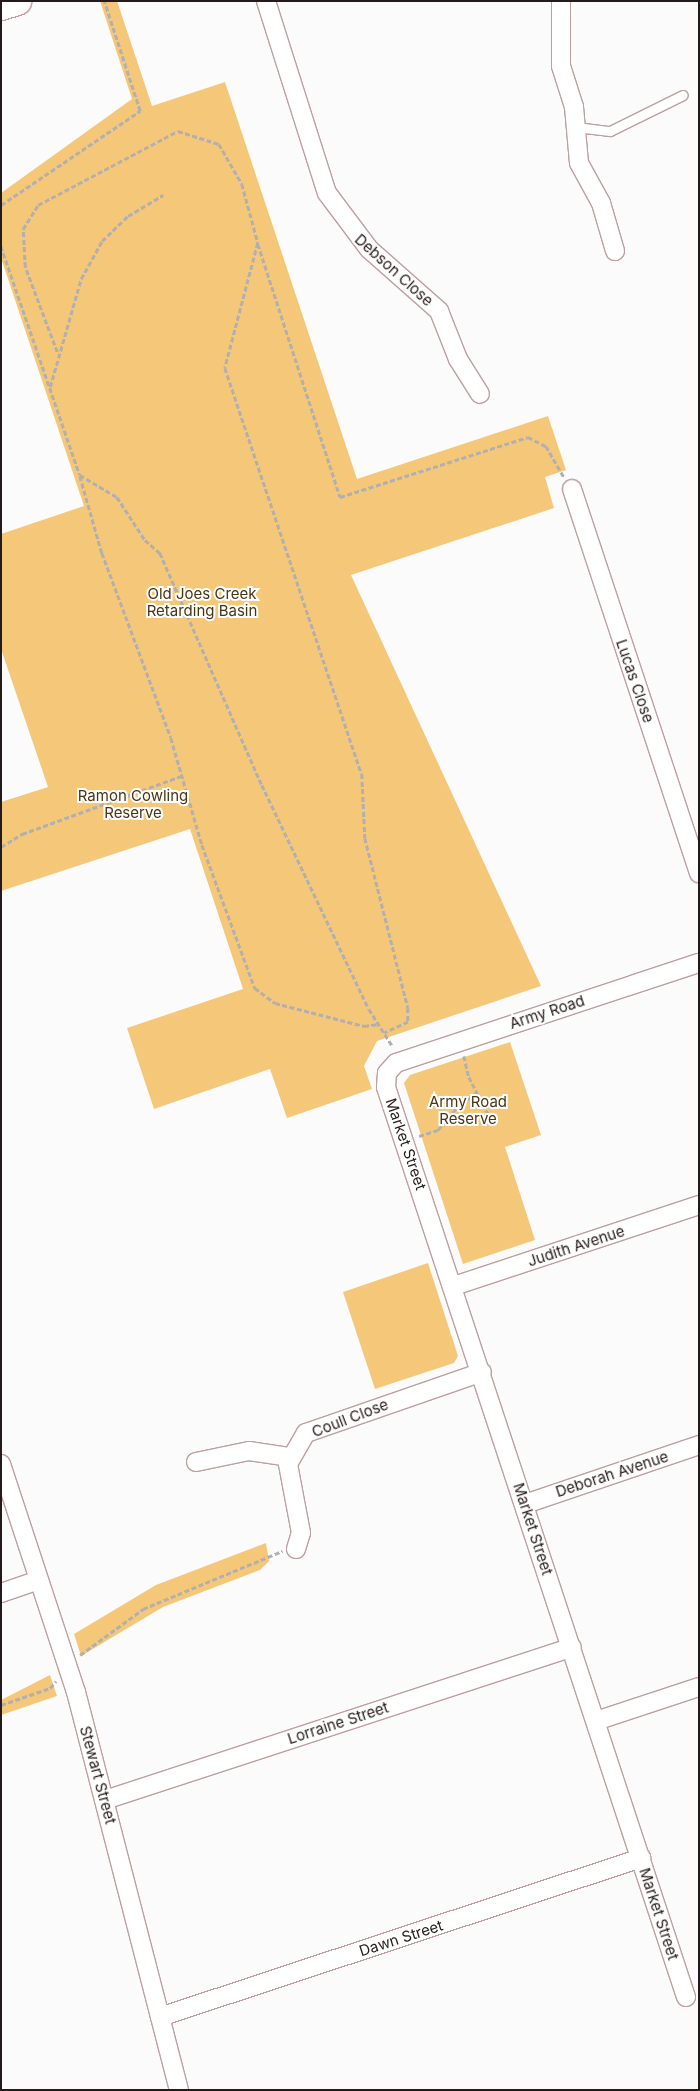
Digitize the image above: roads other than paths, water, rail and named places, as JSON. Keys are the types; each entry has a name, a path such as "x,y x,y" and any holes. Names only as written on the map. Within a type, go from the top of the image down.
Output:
{"main road":[{"path":"1,6 17,1"}],"street":[{"name":"Debson Close","path":"266,1 327,193 369,249 438,311 458,359 480,394"},
{"path":"561,1 561,66 576,128 579,163 601,203 615,251"},
{"name":"Lucas Close","path":"572,488 699,874"},
{"name":"Army Road","path":"396,1063 699,963"},
{"name":"Market Street","path":"396,1063 387,1073 386,1087 454,1286 686,1997"},
{"name":"Judith Avenue","path":"454,1286 699,1205"},
{"name":"Coull Close","path":"289,1457 306,1433 319,1426 482,1372"},
{"name":"Deborah Avenue","path":"525,1504 699,1446"},
{"path":"196,1462 249,1451 289,1457 290,1491 301,1533 296,1549"},
{"name":"Stewart Street","path":"1,1464 68,1667 105,1800 179,2090"},
{"path":"1,1593 39,1580"},
{"name":"Lorraine Street","path":"105,1800 572,1647"},
{"path":"596,1722 699,1687"},
{"name":"Dawn Street","path":"160,2017 641,1858"}],"lane":[{"path":"576,128 610,131 683,95"}],"park label":[{"name":"Old Joes Creek Retarding Basin","path":"202,602"},
{"name":"Ramon Cowling Reserve","path":"133,804"},
{"name":"Army Road Reserve","path":"468,1110"}]}
